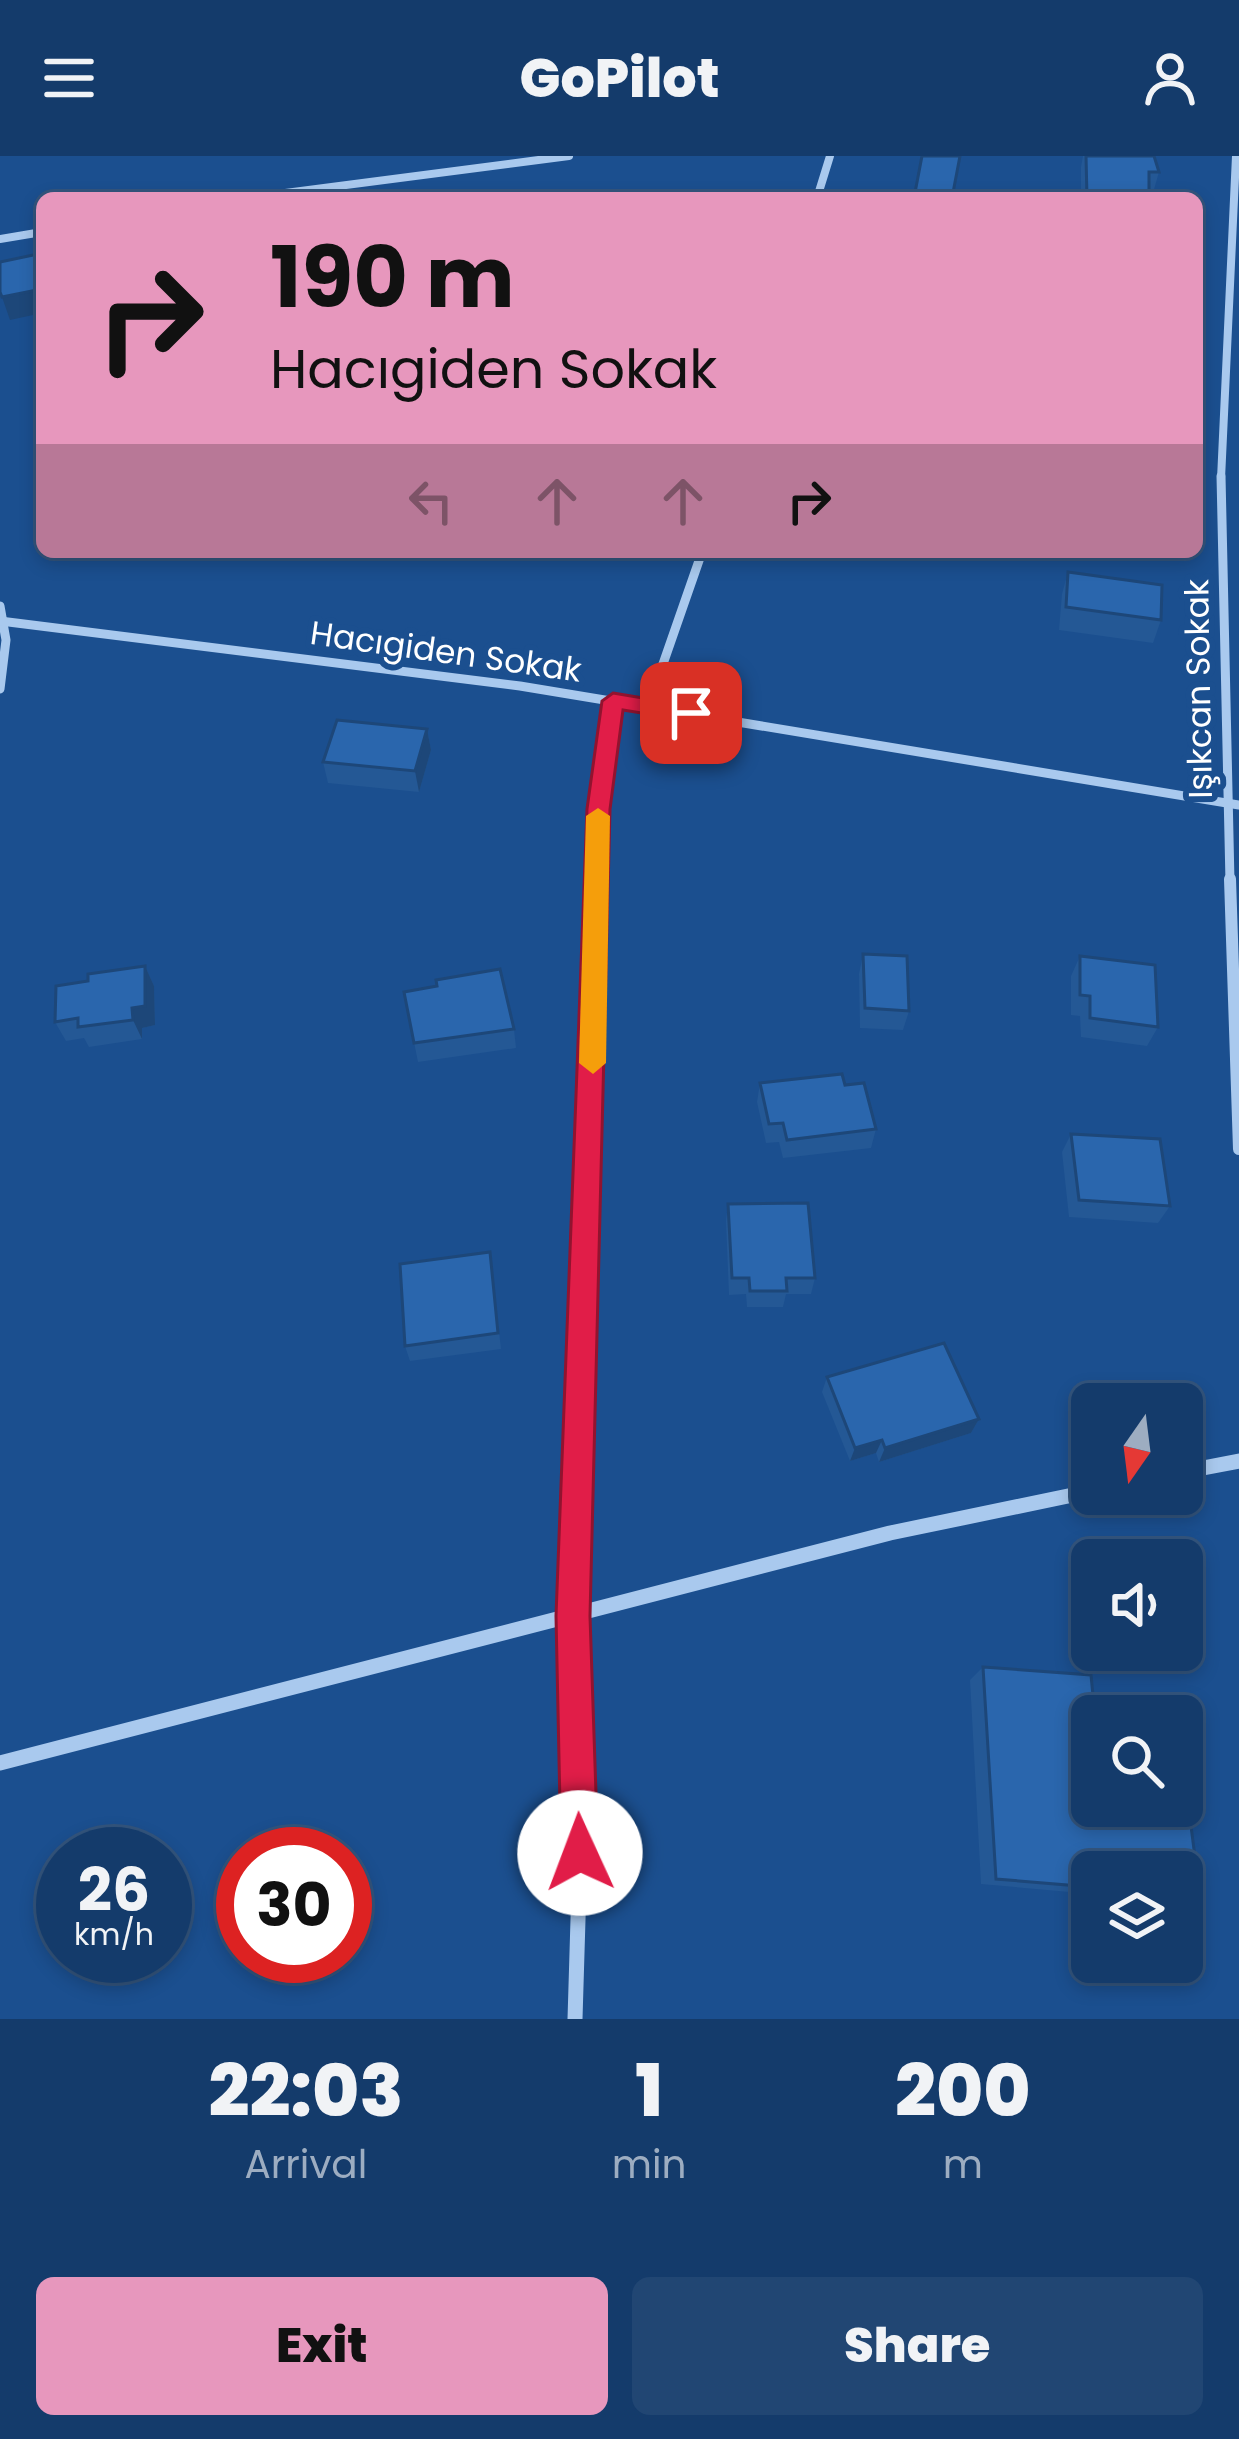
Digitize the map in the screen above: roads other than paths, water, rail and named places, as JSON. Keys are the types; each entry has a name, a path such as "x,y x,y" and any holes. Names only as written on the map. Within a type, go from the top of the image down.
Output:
{"street":[{"path":"305,192 568,156"},
{"path":"820,192 830,156"},
{"name":"Işıkcan Sokak","path":"1236,156 1221,435 1239,1148"},
{"path":"0,239 36,233"},
{"path":"648,706 700,558"},
{"path":"0,606 6,640 0,689"},
{"name":"Hacıgiden Sokak","path":"1,621 648,706 1233,804"},
{"path":"575,2019 580,1853 573,1616 598,809 613,701"},
{"path":"1203,1468 1239,1461"},
{"path":"0,1763 890,1533 1071,1495"}]}
